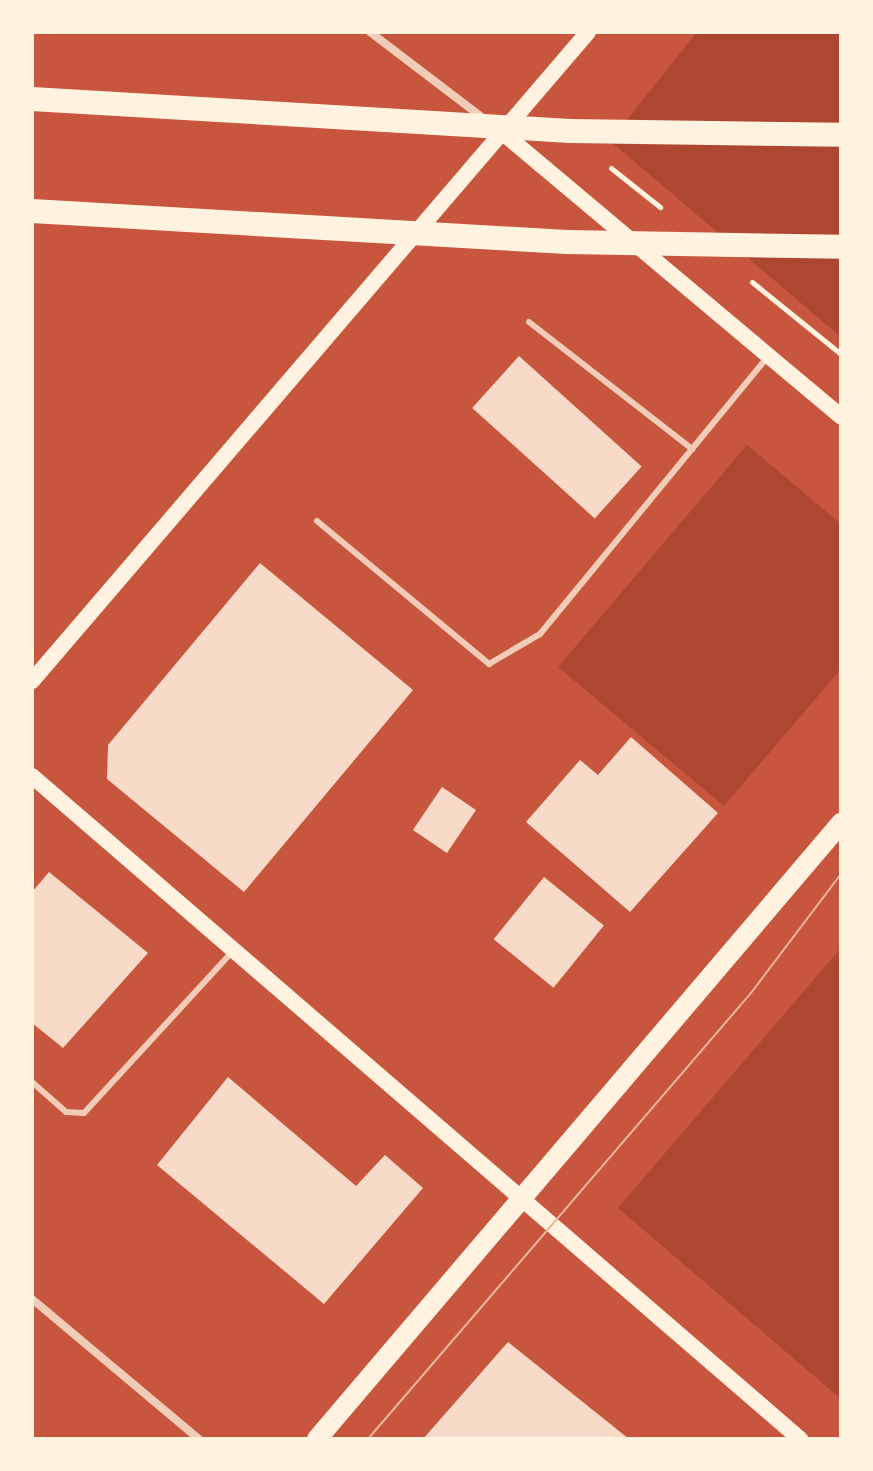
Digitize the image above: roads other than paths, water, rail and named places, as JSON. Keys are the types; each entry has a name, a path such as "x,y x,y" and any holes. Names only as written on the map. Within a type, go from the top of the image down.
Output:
{"highway":[{"path":"32,99 570,131 841,135"},
{"path":"32,211 567,242 841,247"}],"main road":[{"path":"32,681 587,32"},
{"path":"503,133 841,417"},
{"path":"32,776 800,1439"},
{"path":"317,1439 841,823"}],"street":[{"path":"370,32 503,133"},
{"path":"32,1299 199,1439"}],"lane":[{"path":"529,322 692,449"},
{"path":"317,521 489,664 540,634 768,356"},
{"path":"32,1082 66,1112 84,1113 234,950"}],"tram line":[{"path":"368,1439 751,993 841,874"}]}
